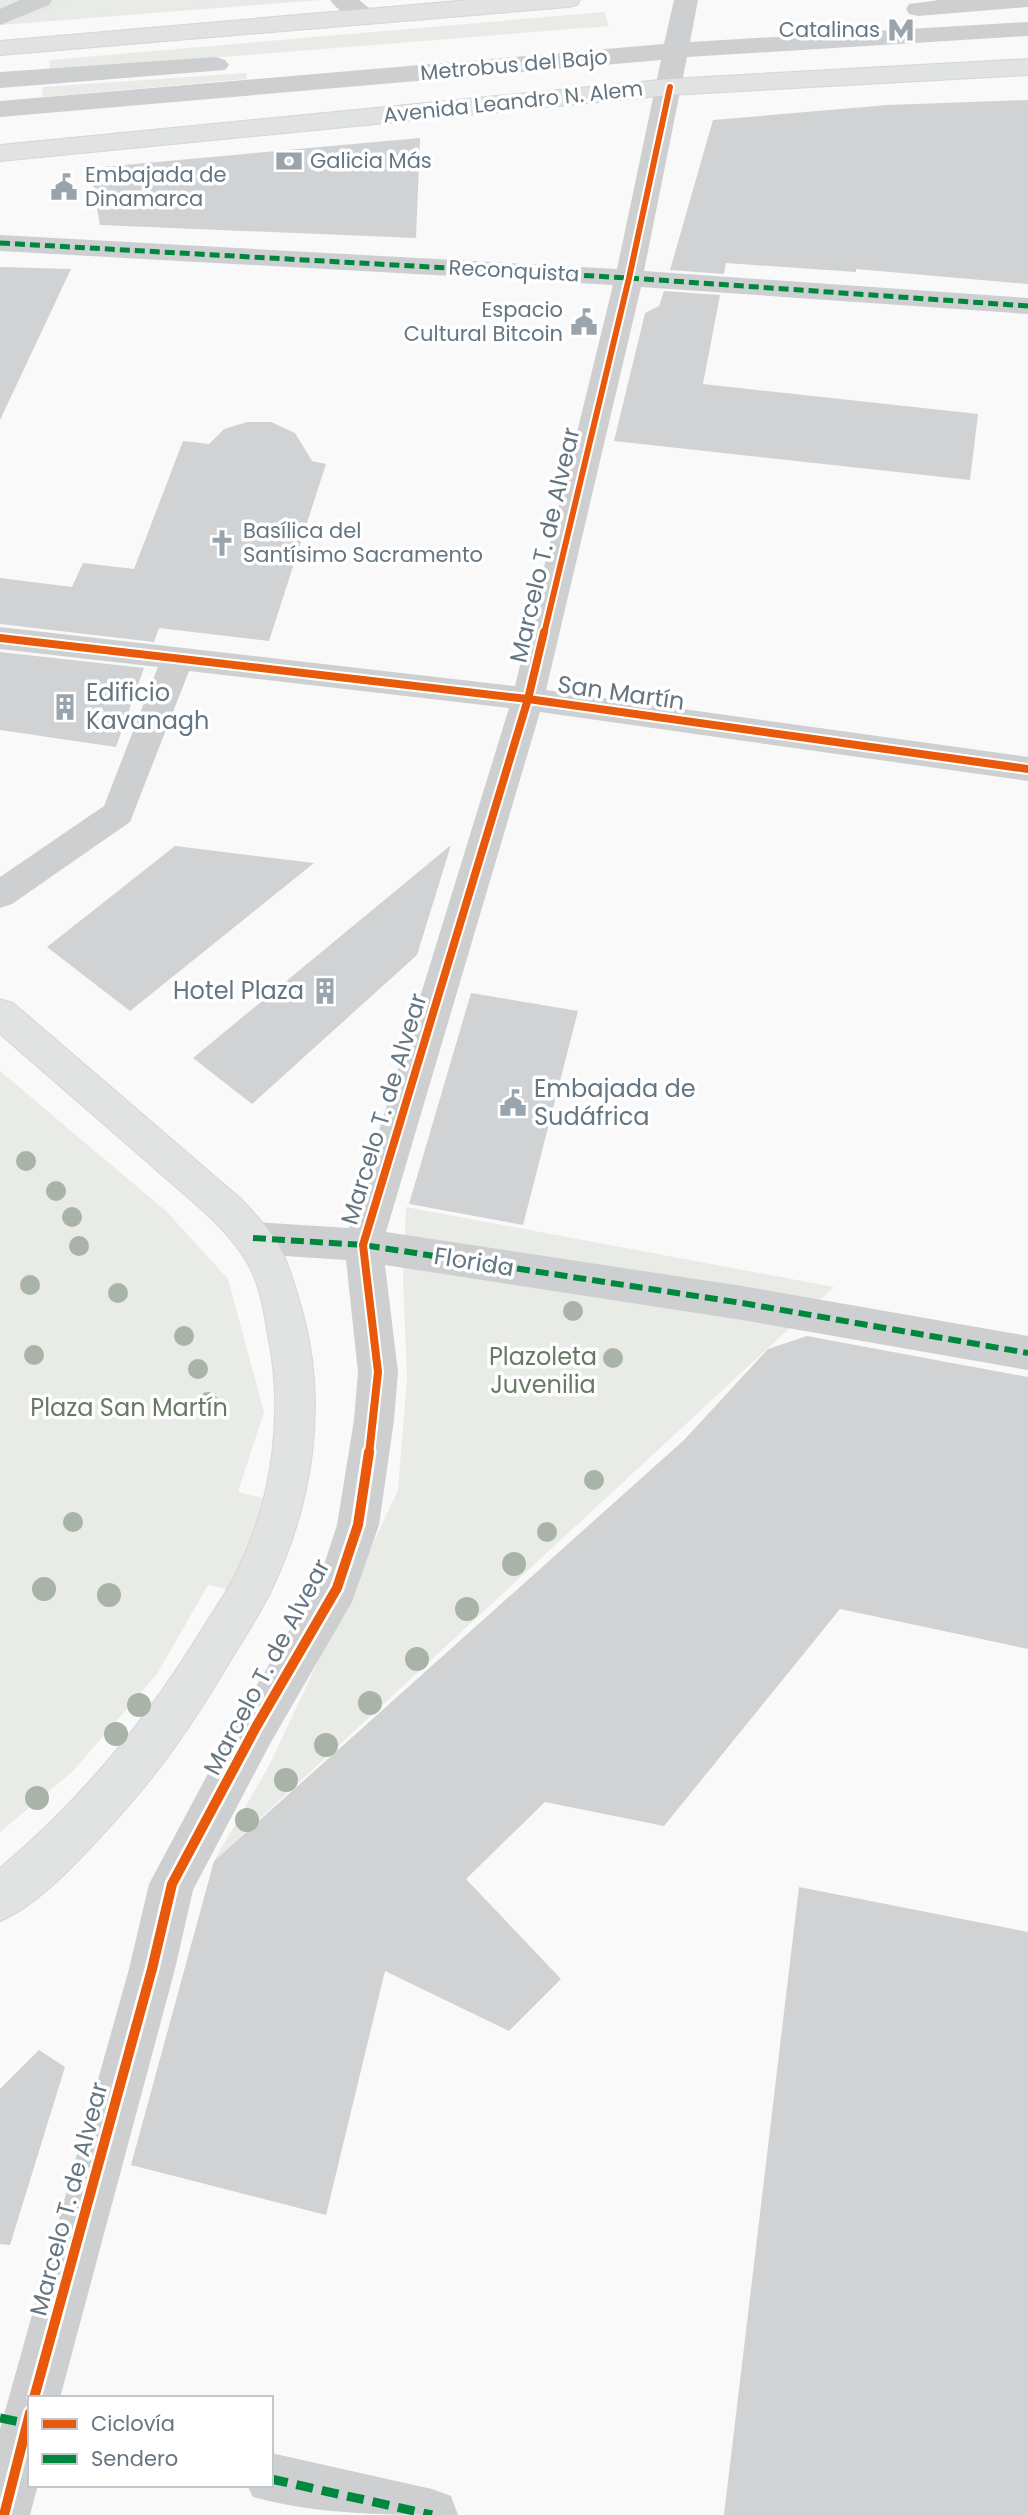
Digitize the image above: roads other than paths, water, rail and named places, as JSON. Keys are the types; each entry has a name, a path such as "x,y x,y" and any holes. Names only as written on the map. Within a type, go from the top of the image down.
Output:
{"main road":[{"path":"0,48 568,0"},
{"name":"Avenida Leandro N. Alem","path":"0,153 670,87 1028,68"},
{"path":"0,1898 46,1860 136,1764 181,1705 257,1574 287,1488 298,1409 290,1341 268,1264 253,1238 228,1210 5,1021"}],"street":[{"path":"0,18 40,0"},
{"path":"342,0 366,15"},
{"name":"Marcelo T. de Alvear","path":"29,2396 152,1969 172,1884 256,1727 337,1588 358,1525 374,1420 378,1373 363,1245 528,699 629,278 686,0"},
{"path":"901,11 1028,0"},
{"name":"Metrobus del Bajo","path":"0,109 677,41 833,17"},
{"name":"Metrobus del Bajo","path":"361,54 1028,29"},
{"path":"0,80 237,63"},
{"name":"Reconquista","path":"0,243 629,278 1028,306"},
{"name":"San Martín","path":"0,638 528,699 1028,769"},
{"path":"0,895 118,813 177,660"},
{"name":"Florida","path":"253,1238 363,1245 742,1303 1028,1353"},
{"name":"Marcelo T. de Alvear","path":"4,2515 24,2415"},
{"path":"273,2479 432,2515"}],"place":[{"name":"Catalinas","path":"901,30"},
{"name":"Galicia Más","path":"289,161"},
{"name":"Embajada de Dinamarca","path":"64,187"},
{"name":"Espacio Cultural Bitcoin","path":"584,322"},
{"name":"Basílica del Santísimo Sacramento","path":"222,543"},
{"name":"Edificio Kavanagh","path":"65,707"},
{"name":"Hotel Plaza","path":"325,991"},
{"name":"Embajada de Sudáfrica","path":"513,1103"}],"park label":[{"name":"Plazoleta Juvenilia","path":"543,1371"},
{"name":"Plaza San Martín","path":"129,1408"}]}
